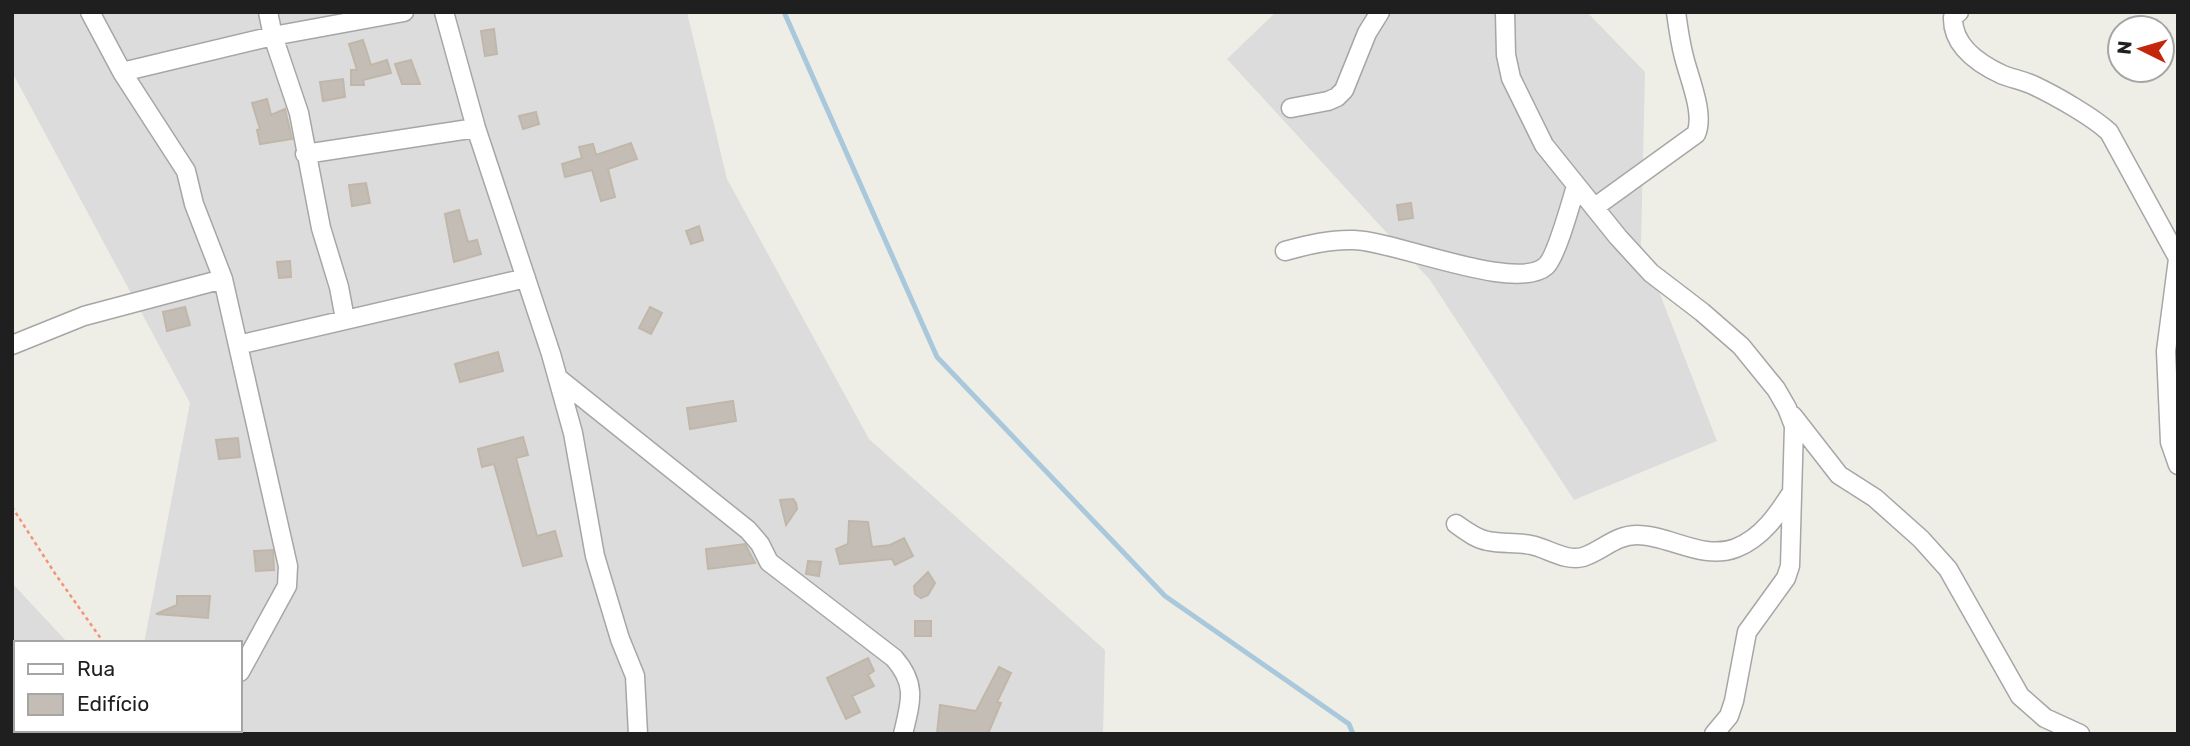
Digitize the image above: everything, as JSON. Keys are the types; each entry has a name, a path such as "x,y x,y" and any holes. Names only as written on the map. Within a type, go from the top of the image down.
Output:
{"street":[{"path":"90,12 122,72 187,171 194,205 223,279 239,345 288,566 287,586 242,668"},
{"path":"268,12 273,36 299,113 321,228 339,287 345,319"},
{"path":"122,72 273,36 404,12"},
{"path":"444,12 477,128 573,433 596,556 620,639 635,676 638,734"},
{"path":"1291,108 1328,101 1344,90 1367,33 1380,12"},
{"path":"1504,12 1506,55 1511,78 1537,134 1576,186 1651,273 1741,346 1839,475 1875,498 1921,539 1948,569 2020,696 2045,718 2080,734"},
{"path":"1595,206 1696,134 1699,127 1699,116 1683,56 1676,12"},
{"path":"1959,12 1953,16 1953,26 1963,48 1977,60 2003,75 2034,85 2098,122 2109,132 2178,258 2170,442 2178,465"},
{"path":"306,154 477,128"},
{"path":"1285,251 1333,241 1356,240 1441,258 1472,269 1526,275 1536,272 1551,260 1576,186"},
{"path":"239,345 526,278"},
{"path":"12,345 84,316 223,279"},
{"path":"558,379 748,530 760,544 769,562 894,658 907,673 911,689 903,734"},
{"path":"1714,734 1729,716 1734,701 1747,632 1786,578 1790,566 1794,426 1787,408"},
{"path":"1456,524 1470,534 1488,541 1533,545 1573,558 1583,557 1619,538 1637,535 1718,552 1735,549 1754,538 1775,518 1794,489"}],"path":[{"path":"12,506 103,641"}],"shaded area":[{"path":"12,12 687,12 727,179 869,439 1105,650 1103,734 12,734 12,583 66,641 14,641 14,732 242,732 242,641 144,641 190,403 12,72"},
{"path":"1276,12 1587,12 1645,72 1641,245 1717,441 1574,500 1430,280 1227,59"}],"building":[{"path":"494,29 497,54 485,56 481,31"},
{"path":"363,40 371,65 387,60 391,73 363,80 364,85 351,85 351,70 357,70 349,44"},
{"path":"411,60 420,84 402,84 395,64"},
{"path":"343,79 345,97 323,101 320,82"},
{"path":"267,99 271,115 285,109 292,139 260,144 257,130 260,129 252,103"},
{"path":"536,112 539,124 523,129 519,116"},
{"path":"631,143 637,159 608,169 615,197 601,201 592,170 565,177 562,164 582,158 579,147 593,144 596,155"},
{"path":"366,183 370,203 352,206 349,185"},
{"path":"1411,203 1413,218 1399,220 1397,205"},
{"path":"459,210 468,242 477,240 481,254 454,262 445,214"},
{"path":"699,226 703,240 691,244 686,231"},
{"path":"290,261 291,277 279,278 277,262"},
{"path":"185,307 190,325 167,331 163,312"},
{"path":"650,307 662,313 651,334 639,328"},
{"path":"498,352 503,371 460,382 455,364"},
{"path":"733,401 736,421 690,429 687,408"},
{"path":"523,437 528,455 516,458 537,536 555,531 562,556 523,566 494,464 482,467 478,449"},
{"path":"238,438 240,457 219,459 216,440"},
{"path":"793,499 797,509 786,525 780,500"},
{"path":"849,521 868,522 872,547 890,545 904,538 913,556 895,565 892,559 840,564 836,549 848,544"},
{"path":"745,544 755,563 708,569 706,549"},
{"path":"273,550 274,570 256,571 254,551"},
{"path":"808,561 821,562 819,576 806,574"},
{"path":"928,572 935,583 928,595 921,598 915,594 914,586"},
{"path":"177,596 210,596 208,618 156,614 177,605"},
{"path":"915,621 931,621 931,636 915,636"},
{"path":"868,658 874,671 868,675 874,686 852,696 860,712 846,719 827,678"},
{"path":"999,667 1011,673 997,702 1001,703 988,734 937,734 940,705 976,711"}],"waterway":[{"path":"784,12 937,357 1165,596 1349,724 1353,734"}]}
